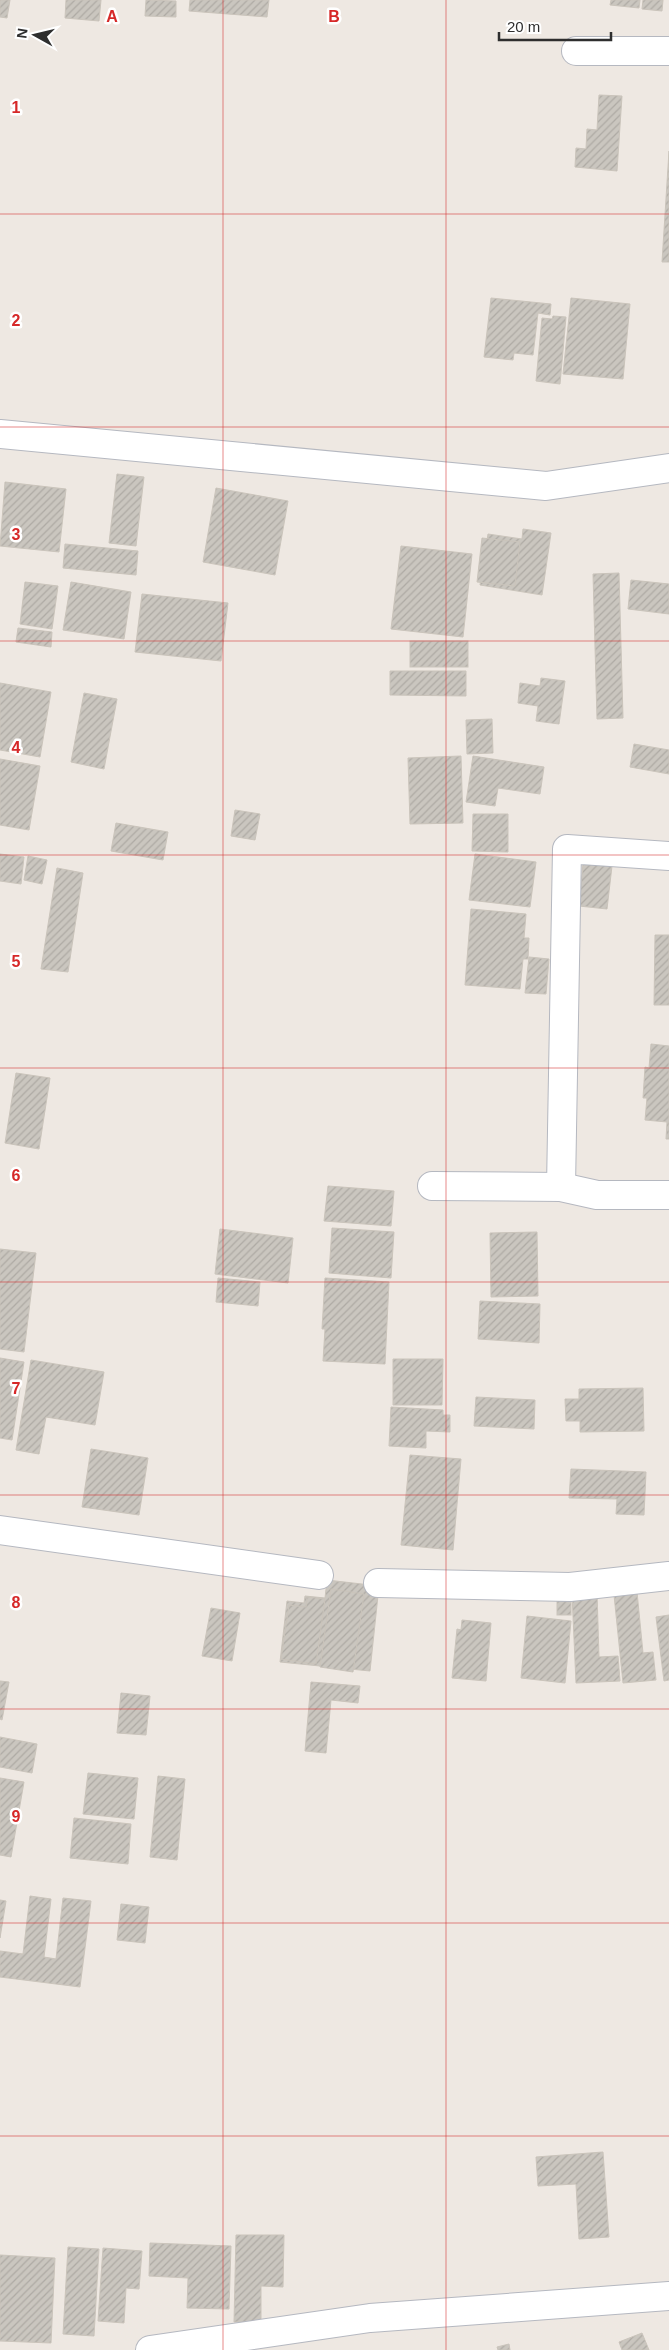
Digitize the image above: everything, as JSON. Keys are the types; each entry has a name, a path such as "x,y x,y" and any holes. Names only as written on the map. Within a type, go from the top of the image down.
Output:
{"street":[{"path":"576,51 669,51"},
{"path":"0,434 546,486 669,468"},
{"path":"561,1187 567,849 669,856"},
{"path":"432,1186 561,1187 597,1195 669,1195"},
{"path":"0,1530 319,1575"},
{"path":"378,1583 570,1587 669,1576"},
{"path":"150,2350 201,2346 370,2318 669,2296"}],"building":[{"path":"0,0 10,0 7,18 0,17"},
{"path":"66,0 101,0 99,21 65,18"},
{"path":"146,0 176,1 176,17 145,16"},
{"path":"190,0 269,0 267,17 189,11"},
{"path":"611,0 640,0 639,8 610,5"},
{"path":"643,0 663,0 662,11 642,9"},
{"path":"599,95 622,96 617,171 575,167 576,148 586,149 587,129 597,130"},
{"path":"669,151 669,262 662,262"},
{"path":"491,298 551,304 550,315 538,313 533,355 514,353 513,360 484,357"},
{"path":"571,298 630,304 623,379 563,374"},
{"path":"553,316 566,317 560,384 536,381 542,318 552,319"},
{"path":"117,474 144,477 136,546 109,543"},
{"path":"5,482 66,489 59,552 0,546"},
{"path":"216,488 288,501 275,575 203,562"},
{"path":"523,529 551,533 542,595 480,585 488,534 522,539"},
{"path":"482,538 520,542 515,586 477,582"},
{"path":"65,544 138,551 136,575 63,568"},
{"path":"401,546 472,554 463,637 391,629"},
{"path":"619,573 623,718 597,719 593,574"},
{"path":"631,580 669,584 669,614 628,609"},
{"path":"25,582 58,586 52,629 20,624"},
{"path":"71,582 131,592 124,639 63,630"},
{"path":"142,594 228,603 221,661 135,652"},
{"path":"18,628 52,632 51,647 16,642"},
{"path":"410,641 468,641 468,667 410,667"},
{"path":"390,671 466,671 466,696 390,695"},
{"path":"541,678 565,681 559,724 536,721 538,706 518,703 520,683 540,686"},
{"path":"0,683 51,692 40,757 0,750"},
{"path":"84,693 117,699 104,769 71,762"},
{"path":"492,719 493,753 467,754 466,720"},
{"path":"634,744 669,750 669,774 630,767"},
{"path":"461,756 463,823 410,824 408,758"},
{"path":"473,756 544,767 540,794 498,788 495,806 466,802"},
{"path":"0,759 40,766 29,830 0,825"},
{"path":"235,810 260,814 255,840 231,836"},
{"path":"473,814 508,814 508,852 472,851"},
{"path":"116,823 168,832 163,860 111,851"},
{"path":"0,854 24,857 21,884 0,881"},
{"path":"475,854 536,862 530,907 469,900"},
{"path":"28,856 47,860 42,884 24,880"},
{"path":"583,863 612,866 607,909 579,906"},
{"path":"57,868 83,873 68,972 41,969"},
{"path":"471,909 526,914 524,938 529,938 528,959 523,959 520,989 465,985"},
{"path":"655,935 669,935 669,1005 654,1005"},
{"path":"529,957 549,959 546,994 525,993"},
{"path":"651,1044 669,1046 669,1139 666,1139 667,1122 645,1120 647,1098 643,1098 645,1067 649,1068"},
{"path":"16,1073 50,1078 39,1149 5,1143"},
{"path":"328,1186 394,1191 391,1226 324,1221"},
{"path":"332,1228 394,1232 391,1278 329,1273"},
{"path":"220,1229 293,1238 288,1283 215,1274"},
{"path":"537,1232 538,1296 491,1297 490,1233"},
{"path":"0,1249 36,1253 24,1352 0,1349"},
{"path":"218,1278 260,1282 258,1306 216,1302"},
{"path":"325,1278 389,1282 385,1364 323,1361 325,1329 322,1329"},
{"path":"480,1301 540,1304 539,1343 478,1339"},
{"path":"0,1358 24,1362 12,1440 0,1438"},
{"path":"393,1359 443,1359 442,1405 393,1405"},
{"path":"31,1360 104,1372 95,1425 46,1417 39,1454 16,1450"},
{"path":"643,1388 644,1431 580,1432 580,1421 566,1421 565,1399 579,1399 579,1389"},
{"path":"476,1397 535,1400 534,1429 474,1426"},
{"path":"391,1407 443,1410 443,1415 450,1415 450,1432 426,1431 426,1448 389,1446"},
{"path":"91,1449 148,1458 139,1515 82,1507"},
{"path":"410,1455 461,1459 453,1550 401,1545"},
{"path":"571,1469 646,1472 644,1515 616,1514 617,1499 569,1498"},
{"path":"327,1580 379,1586 370,1671 280,1662 287,1601 304,1603 305,1596 325,1598"},
{"path":"331,1589 364,1594 353,1672 320,1667"},
{"path":"637,1592 643,1653 653,1652 656,1680 623,1683 614,1595"},
{"path":"597,1593 599,1657 618,1656 620,1681 576,1683 572,1594"},
{"path":"307,1597 325,1599 316,1664 281,1659 289,1605 306,1607"},
{"path":"557,1598 571,1598 571,1615 557,1615"},
{"path":"211,1608 240,1613 232,1661 202,1656"},
{"path":"669,1615 669,1680 664,1681 656,1617"},
{"path":"527,1616 571,1621 565,1683 521,1678"},
{"path":"462,1620 491,1623 486,1681 452,1678 457,1629 461,1630"},
{"path":"0,1681 9,1682 2,1720 0,1719"},
{"path":"311,1682 360,1686 358,1703 331,1700 326,1753 305,1751"},
{"path":"121,1693 150,1696 146,1735 117,1733"},
{"path":"0,1737 37,1744 32,1773 0,1767"},
{"path":"88,1773 138,1778 134,1819 83,1814"},
{"path":"158,1776 185,1779 177,1860 150,1857"},
{"path":"0,1778 24,1782 11,1857 0,1855"},
{"path":"74,1818 131,1824 128,1864 70,1858"},
{"path":"30,1896 51,1899 44,1957 56,1959 63,1898 91,1901 80,1987 0,1977 0,1951 23,1954"},
{"path":"0,1900 6,1901 0,1938"},
{"path":"121,1904 149,1907 145,1943 117,1940"},
{"path":"603,2152 609,2237 579,2239 576,2184 538,2186 536,2157"},
{"path":"236,2235 284,2235 283,2287 261,2286 261,2322 234,2322"},
{"path":"150,2243 231,2246 229,2309 187,2308 188,2278 149,2276"},
{"path":"68,2247 99,2249 94,2336 63,2334"},
{"path":"103,2248 142,2251 139,2289 126,2288 124,2323 98,2321"},
{"path":"0,2255 55,2258 51,2343 0,2341"},
{"path":"642,2333 649,2350 622,2350 619,2342"},
{"path":"509,2344 510,2350 498,2350 497,2347"}]}
